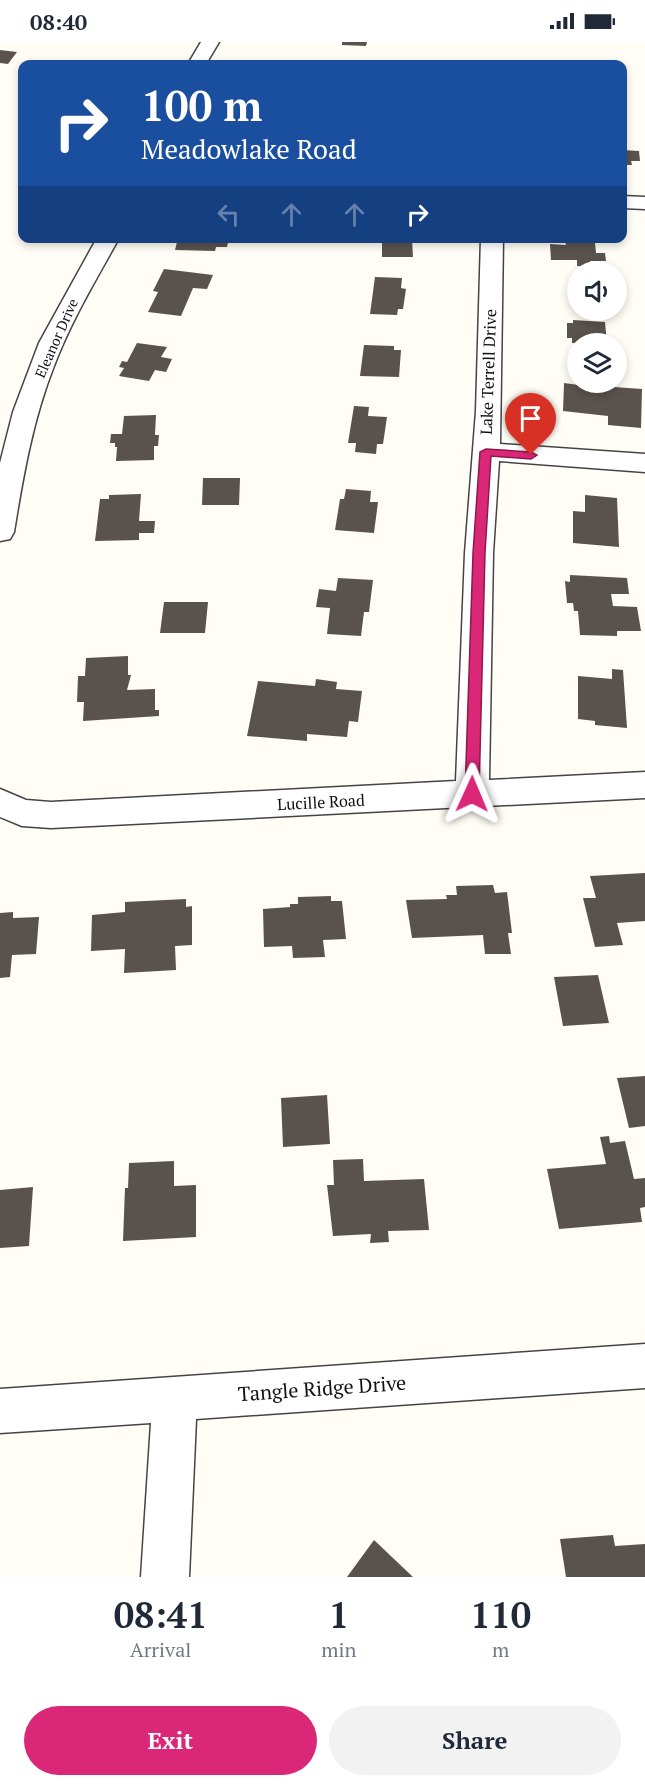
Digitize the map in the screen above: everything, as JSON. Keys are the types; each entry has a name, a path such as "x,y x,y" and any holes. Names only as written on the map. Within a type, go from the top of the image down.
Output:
{"street":[{"path":"199,60 210,42"},
{"path":"627,202 645,203"},
{"name":"Eleanor Drive","path":"0,532 32,393 50,344 76,292 105,243"},
{"name":"Lake Terrell Drive","path":"472,794 492,243"},
{"path":"486,452 645,463"},
{"name":"Lucille Road","path":"0,802 22,813 51,815 645,785"},
{"name":"Tangle Ridge Drive","path":"0,1411 645,1366"},
{"path":"165,1577 176,1398"}],"building":[{"path":"342,42 367,42 366,46 342,45"},
{"path":"0,50 17,52 8,64 0,63"},
{"path":"627,150 639,151 640,161 631,161 632,165 627,165"},
{"path":"177,243 228,243 227,247 216,247 215,251 175,250"},
{"path":"382,243 412,243 413,257 382,257"},
{"path":"595,243 596,253 605,253 606,261 551,260 550,244"},
{"path":"164,269 213,275 207,289 193,288 181,316 148,312 158,292 153,291"},
{"path":"375,277 402,278 401,288 406,289 403,309 398,309 397,315 370,314"},
{"path":"573,321 605,322 606,333 567,333 567,323 573,323"},
{"path":"137,343 167,347 161,357 172,359 166,372 155,370 149,381 119,376 124,368 119,367 122,361 127,362"},
{"path":"364,345 394,346 394,350 401,350 399,377 360,376"},
{"path":"564,383 567,383 567,393 627,393 627,388 642,389 641,428 608,425 608,416 563,411"},
{"path":"354,406 369,407 368,416 387,417 383,444 377,444 376,454 355,452 356,443 348,443"},
{"path":"156,415 155,435 159,435 158,446 154,446 154,460 116,461 117,447 115,443 110,443 111,434 122,434 124,416"},
{"path":"203,478 240,478 239,505 202,505"},
{"path":"346,489 371,491 370,502 378,502 374,533 335,530 340,499 344,499"},
{"path":"141,494 139,521 155,521 154,533 139,533 139,540 95,541 100,499 109,499 109,495"},
{"path":"585,495 617,498 619,547 573,543 573,511 585,512"},
{"path":"570,575 627,578 629,594 611,594 613,606 637,607 641,631 617,631 617,636 580,635 578,611 574,611 573,603 567,603 565,581 570,582"},
{"path":"338,578 373,580 369,612 364,612 361,636 327,634 330,608 316,607 319,589 336,591"},
{"path":"164,602 208,602 205,633 160,633"},
{"path":"128,656 128,675 131,675 127,690 155,689 155,710 159,710 159,716 83,721 84,702 77,702 78,676 85,676 86,658"},
{"path":"612,669 623,670 627,728 595,725 595,721 578,719 578,676 612,679"},
{"path":"316,679 337,682 336,689 362,691 358,722 349,721 347,737 307,734 307,741 247,736 258,681 315,686"},
{"path":"645,873 645,921 617,923 623,945 595,947 583,898 596,898 590,876"},
{"path":"493,885 495,893 507,892 512,933 508,933 511,954 485,954 483,935 412,938 406,900 447,899 446,895 457,895 456,886"},
{"path":"331,896 331,901 342,901 346,939 323,940 325,957 293,958 292,946 264,947 263,909 290,907 290,904 298,904 298,897"},
{"path":"186,899 186,907 192,906 192,945 175,946 176,970 124,973 125,949 91,951 92,915 125,912 125,902"},
{"path":"13,912 13,918 39,917 36,954 12,955 10,977 0,978 0,913"},
{"path":"598,975 609,1023 563,1026 554,977"},
{"path":"645,1076 645,1126 629,1128 617,1078"},
{"path":"327,1095 330,1144 283,1147 281,1098"},
{"path":"609,1136 610,1143 625,1141 634,1179 645,1178 645,1207 640,1208 642,1222 559,1229 547,1169 606,1164 600,1137"},
{"path":"363,1159 364,1181 424,1179 429,1230 388,1231 389,1242 370,1243 371,1234 333,1236 327,1185 334,1185 333,1160"},
{"path":"174,1161 174,1186 196,1185 196,1237 123,1241 125,1188 128,1188 129,1163"},
{"path":"33,1187 29,1246 0,1248 0,1190"},
{"path":"613,1535 615,1546 645,1544 645,1577 566,1577 560,1539"},
{"path":"374,1540 413,1577 347,1577"}],"route":[{"path":"472,794 479,553 486,452 531,455"}]}
